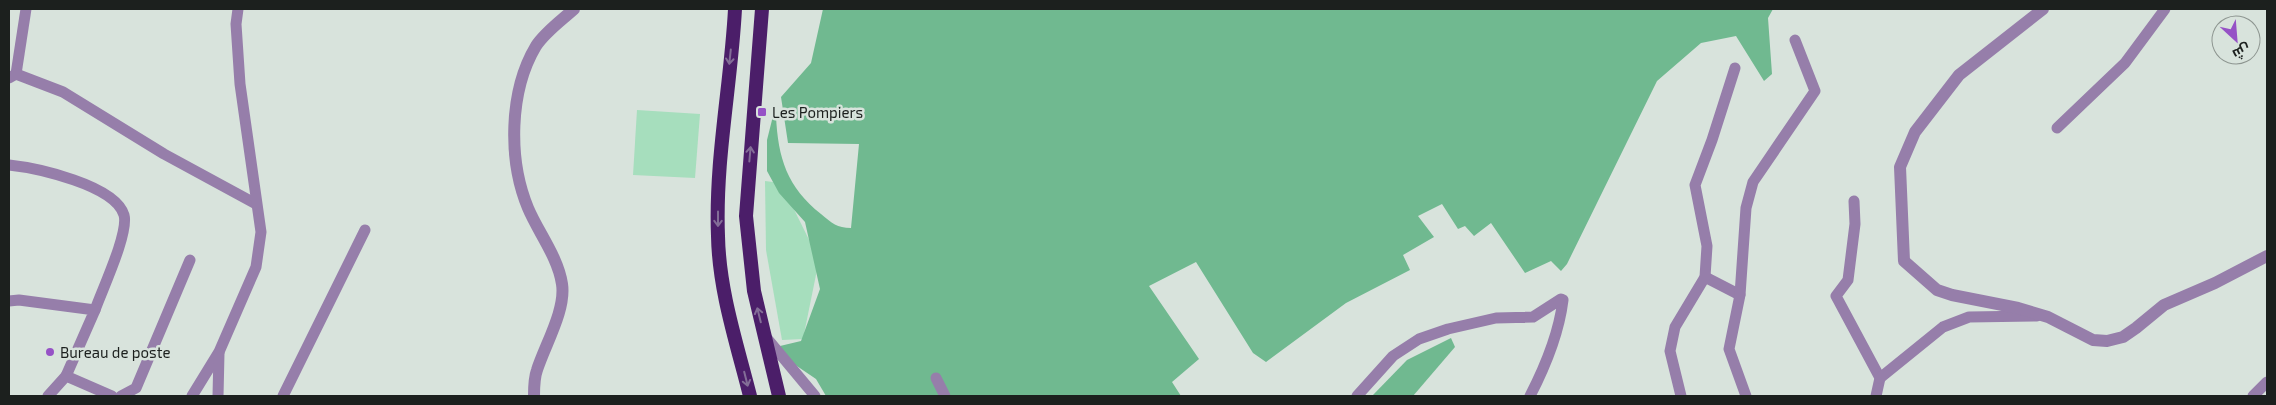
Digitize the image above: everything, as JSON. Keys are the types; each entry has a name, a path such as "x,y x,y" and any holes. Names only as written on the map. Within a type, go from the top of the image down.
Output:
{"highway":[{"path":"735,9 721,144 718,236 724,293 750,396"},
{"path":"762,9 746,216 750,265 779,396"}],"street":[{"path":"26,9 13,76 63,92 164,154 256,204"},
{"path":"192,396 219,352 256,266 261,232 240,84 236,9"},
{"path":"534,396 536,373 560,309 562,284 559,271 528,207 518,176 515,126 522,75 537,45 574,9"},
{"path":"2043,9 1960,75 1915,132 1900,167 1904,261 1937,290 1952,295 2018,308 2041,316 2093,340 2108,342 2123,337 2164,305 2215,283 2267,256"},
{"path":"2057,128 2125,63 2165,9"},
{"path":"1746,396 1729,348 1740,296 1746,208 1753,182 1815,91 1795,40"},
{"path":"1681,396 1670,351 1675,327 1706,277 1707,246 1695,185 1712,140 1734,68"},
{"path":"9,165 26,167 93,187 116,201 124,216 124,232 95,310 66,376 48,396"},
{"path":"1854,201 1855,224 1848,280 1836,296 1880,378"},
{"path":"283,396 365,230"},
{"path":"121,396 136,388 190,260"},
{"path":"1706,277 1740,296"},
{"path":"1357,396 1393,356 1418,339 1448,329 1496,318 1533,317 1561,299 1563,300 1562,311 1544,368 1530,396"},
{"path":"9,301 19,300 95,310"},
{"path":"1876,396 1880,378 1943,327 1969,317 2041,316"},
{"path":"764,335 815,396"},
{"path":"218,396 219,352"},
{"path":"66,376 112,396"},
{"path":"936,378 944,396"},
{"path":"2253,396 2267,382"}],"green space":[{"path":"823,9 1773,9 1768,18 1772,74 1764,81 1736,36 1701,43 1657,81 1567,264 1561,271 1551,261 1525,273 1491,223 1474,236 1465,226 1458,229 1442,204 1418,216 1434,237 1403,255 1410,270 1346,303 1266,362 1253,353 1196,262 1149,286 1199,359 1172,382 1181,396 826,396 816,379 785,358 780,346 801,341 820,289 805,222 779,193 767,171 767,140 773,116 776,116 782,158 792,182 809,204 828,220 838,226 851,228 859,144 788,143 781,97 811,63"},
{"path":"637,110 700,114 695,178 633,175"},
{"path":"765,181 781,183 819,260 803,339 782,340 766,250"},
{"path":"1451,338 1455,347 1413,396 1372,396 1407,360"}],"place":[{"name":"Les Pompiers","path":"762,112"},
{"name":"Bureau de poste","path":"50,352"}]}
